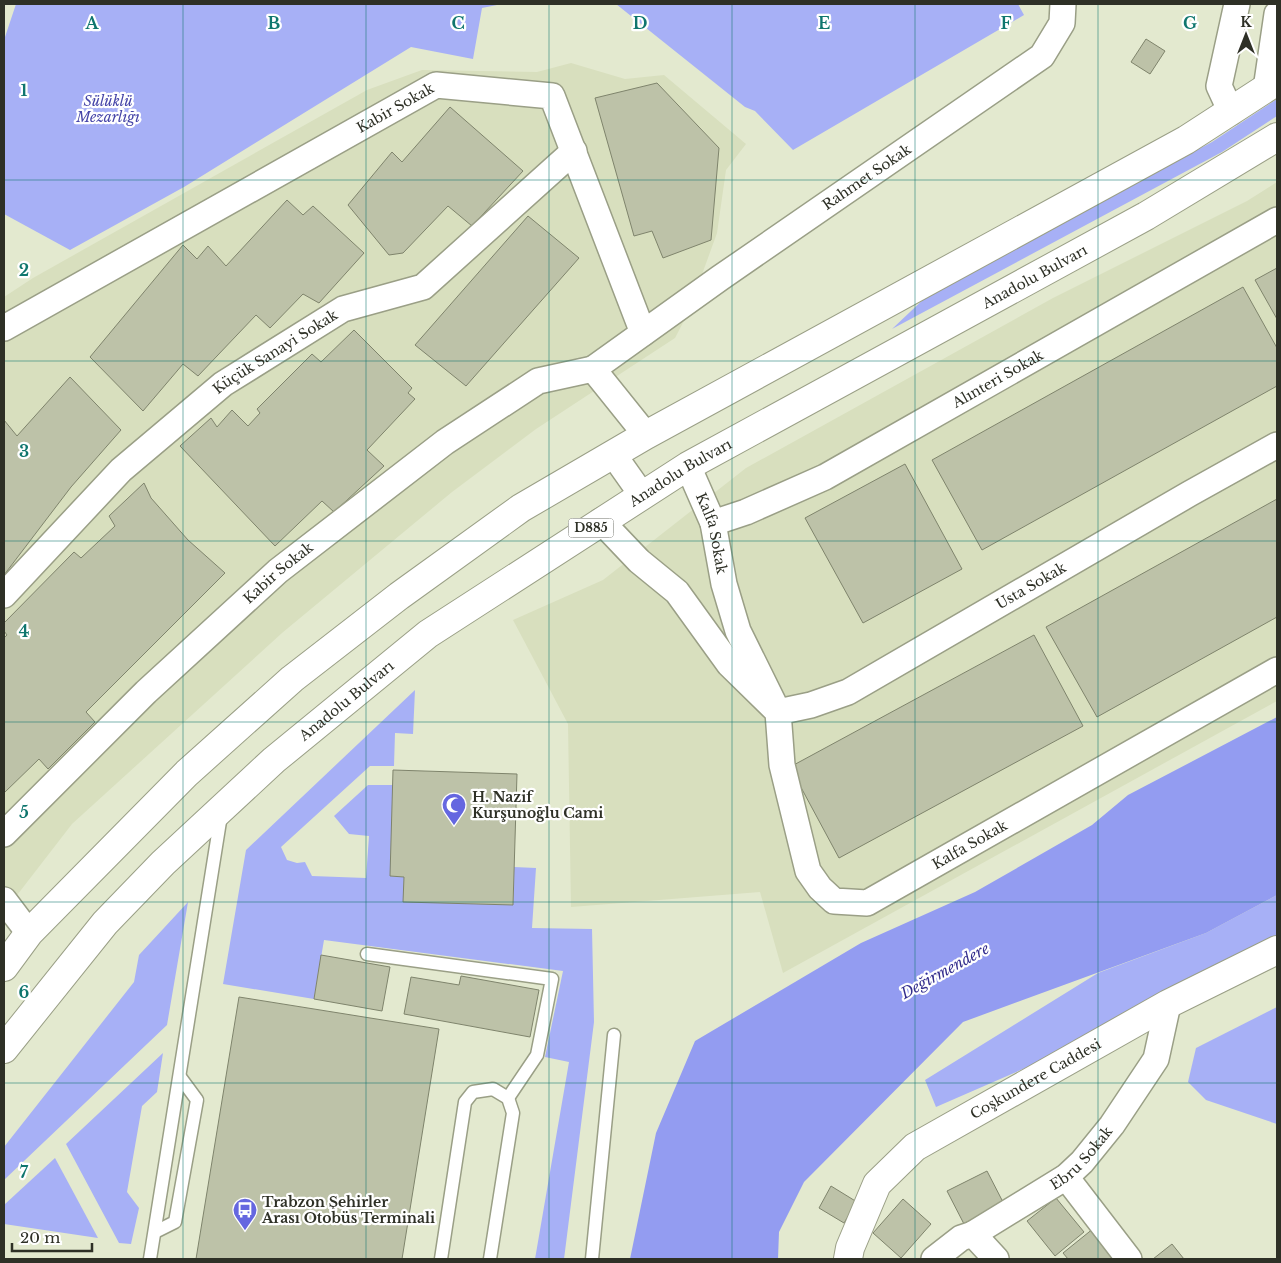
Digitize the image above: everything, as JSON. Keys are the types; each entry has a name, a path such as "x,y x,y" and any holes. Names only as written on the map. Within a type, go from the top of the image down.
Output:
{"main road":[{"path":"4,967 29,933 187,773 292,679 399,596 521,508 646,435 1186,140 1272,85"},
{"name":"Anadolu Bulvarı","path":"4,1049 104,923 163,863 274,760 428,634 688,466 1146,216 1277,137"},
{"name":"Coşkundere Caddesi","path":"848,1259 850,1248 877,1184 915,1147 1168,1004 1277,950"}],"street":[{"name":"Rahmet Sokak","path":"643,333 1042,56 1062,23 1063,4"},
{"path":"1231,112 1219,86 1237,4"},
{"path":"1272,85 1277,14"},
{"name":"Kabir Sokak","path":"4,328 436,85 552,96 643,333 593,369 538,381 445,442 278,571 146,692 4,834"},
{"name":"Küçük Sanayi Sokak","path":"4,595 121,470 223,384 343,309 423,287 574,151"},
{"name":"Alınteri Sokak","path":"713,523 746,512 825,477 1277,220"},
{"path":"593,369 646,435"},
{"name":"Usta Sokak","path":"778,712 811,705 848,692 1277,445"},
{"path":"613,454 642,495"},
{"name":"Kalfa Sokak","path":"688,466 713,523 724,584 738,631 778,712 782,765 808,871 820,888 834,901 867,903 1277,670"},
{"path":"601,521 639,562 677,592 729,664 778,712"},
{"path":"4,900 29,933"},
{"name":"Ebru Sokak","path":"934,1259 960,1238 973,1234 1066,1177 1082,1162 1112,1125 1156,1059 1168,1004"},
{"path":"1066,1177 1129,1259"},
{"path":"973,1234 996,1259"}],"lane":[{"path":"150,1259 222,808"},
{"path":"367,954 552,979 537,1056 508,1098"},
{"path":"592,1259 614,1034"},
{"path":"155,1232 176,1222 197,1100 180,1077"},
{"path":"441,1259 465,1102 473,1092 493,1089 508,1098 513,1113 490,1259"}],"shaded area":[{"path":"571,63 625,79 664,75 746,144 726,170 717,233 688,313 675,338 536,429 452,492 282,633 72,824 4,912 4,297 33,278 367,90 422,70 537,72"},
{"path":"1277,182 1277,701 783,973 760,892 571,907 568,724 513,620 603,580 746,468 1053,298 1247,201"}],"green space":[{"name":"Sülüklü Mezarlığı","path":"16,4 502,4 482,8 473,59 411,47 184,187 70,250 4,214 4,40"},
{"path":"616,4 1018,4 1024,15 793,150 755,111 745,107"},
{"path":"1277,99 1277,116 1222,152 892,329 928,295 1212,142"},
{"path":"415,690 413,734 395,733 394,766 370,766 281,847 287,860 297,863 305,862 312,876 366,878 369,836 349,834 334,816 368,785 393,785 391,876 404,877 513,905 514,867 536,868 532,928 592,929 594,1022 564,1259 535,1259 569,1062 545,1057 563,971 324,940 314,999 223,984 246,850"},
{"path":"1277,895 1277,958 936,1107 925,1080 1098,973 1206,933"},
{"path":"188,902 167,1025 4,1180 4,1147 134,982 139,955"},
{"path":"1277,1007 1277,1124 1206,1100 1188,1082 1196,1048"},
{"path":"163,1053 157,1092 142,1106 127,1192 139,1208 131,1244 119,1243 66,1144"},
{"path":"55,1158 98,1238 4,1224 4,1205"}],"water":[{"name":"Değirmendere","path":"1277,717 1277,895 1206,933 963,1022 804,1182 779,1232 778,1259 630,1259 656,1133 695,1041 861,943 975,892 1092,825 1128,795"}],"building":[{"path":"1146,39 1165,51 1150,74 1131,62"},
{"path":"657,83 719,148 711,240 663,258 652,231 634,236 595,98"},
{"path":"450,107 523,171 472,226 448,206 403,253 389,255 348,205 392,152 402,162"},
{"path":"287,200 303,215 313,206 364,253 319,303 303,294 270,328 256,315 198,376 183,364 143,411 90,357 183,245 197,259 208,246 226,266"},
{"path":"528,216 579,258 466,386 415,345"},
{"path":"1277,268 1277,319 1255,280"},
{"path":"1243,287 1277,348 1277,386 982,550 932,460"},
{"path":"354,330 412,388 408,393 415,399 367,450 384,466 334,512 322,501 275,546 180,446 211,418 217,427 232,410 248,426 260,413 257,409 312,354 321,362"},
{"path":"70,377 121,430 71,487 4,575 4,420 17,436"},
{"path":"905,464 962,569 863,623 805,518"},
{"path":"144,483 151,498 188,540 225,573 86,712 95,722 48,769 39,759 4,793 4,638 7,635 4,631 4,623 74,552 81,558 115,526 109,516"},
{"path":"1277,499 1277,617 1097,717 1046,627"},
{"path":"1034,635 1083,726 839,858 790,767"},
{"name":"H. Nazif Kurşunoğlu Cami","path":"393,770 517,774 513,905 403,902 404,877 390,876"},
{"path":"321,955 390,967 382,1011 314,999"},
{"path":"461,976 539,990 530,1037 404,1014 411,977 459,985"},
{"path":"239,997 439,1029 402,1259 196,1259"},
{"path":"987,1171 1004,1204 964,1224 947,1191"},
{"path":"831,1186 857,1202 844,1223 819,1208"},
{"path":"1056,1198 1084,1232 1055,1256 1027,1221"},
{"path":"903,1199 931,1224 901,1258 873,1233"},
{"path":"1094,1228 1118,1259 1068,1259 1063,1253"},
{"path":"1172,1244 1184,1259 1153,1259"}],"place":[{"name":"H. Nazif Kurşunoğlu Cami","path":"454,826"},
{"name":"Trabzon Şehirler Arası Otobüs Terminali","path":"245,1231"}]}
